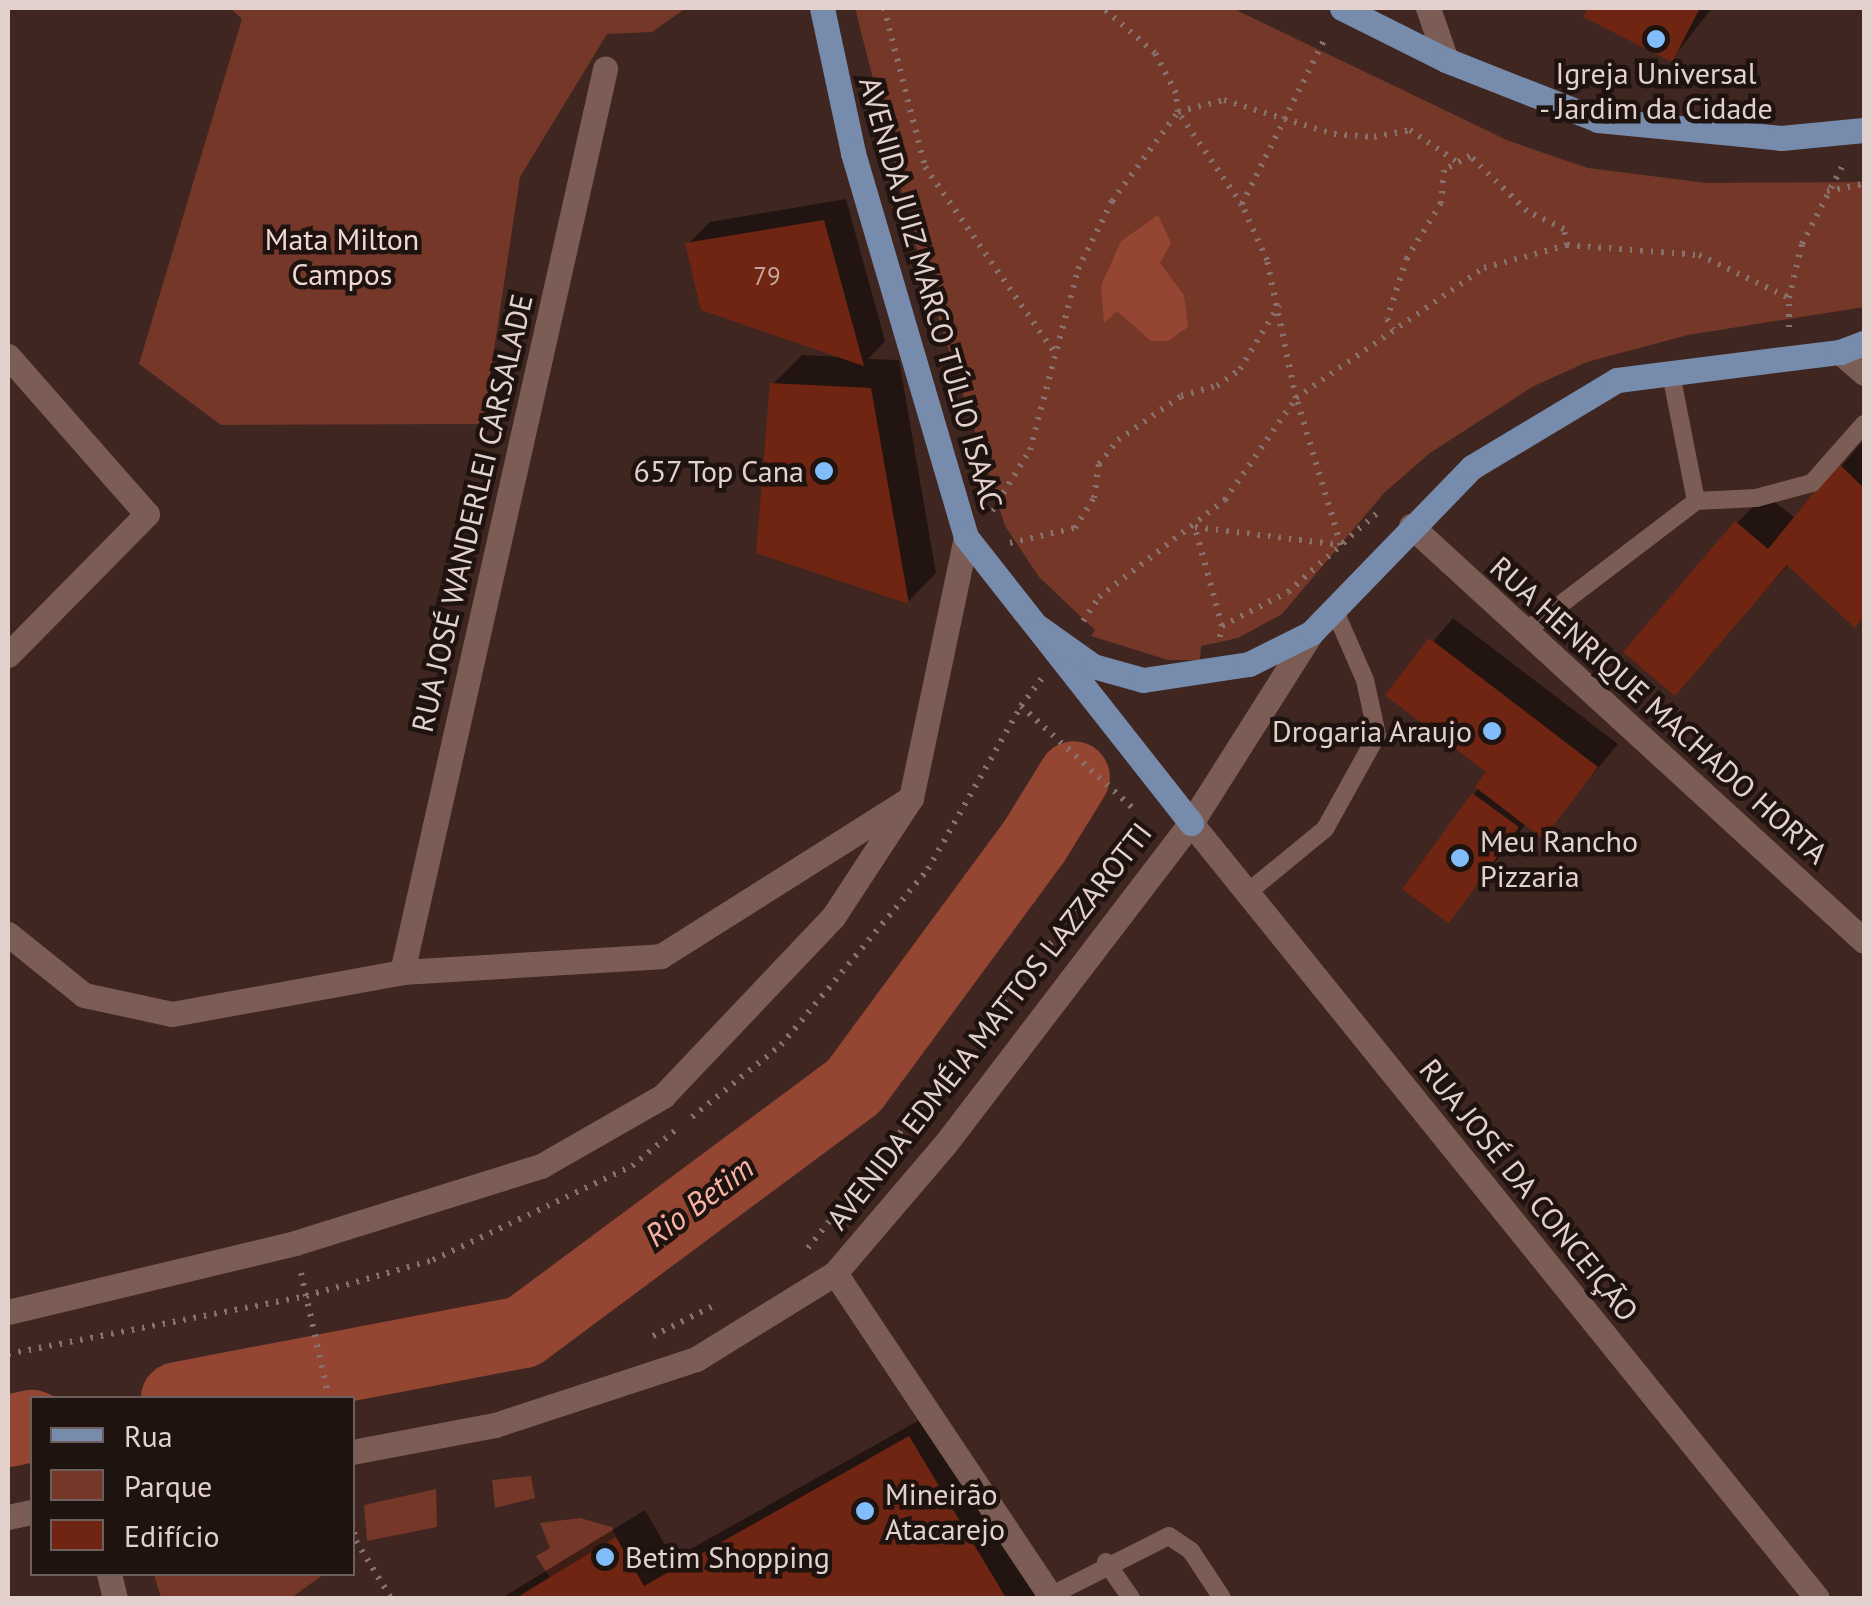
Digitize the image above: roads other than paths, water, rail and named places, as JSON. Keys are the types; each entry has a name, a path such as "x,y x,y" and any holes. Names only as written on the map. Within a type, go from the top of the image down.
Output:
{"main road":[{"name":"AVENIDA JUIZ MARCO TÚLIO ISAAC","path":"822,8 853,154 966,537"},
{"path":"1337,15 1598,120 1780,138 1864,130"},
{"path":"1061,649 1092,666 1143,680 1226,672 1311,633 1472,467 1618,380 1790,359 1852,347"},
{"path":"966,537 1038,627 1061,649 1191,823"}],"street":[{"path":"1428,8 1446,60"},
{"name":"RUA JOSÉ WANDERLEI CARSALADE","path":"402,972 605,69"},
{"path":"1852,347 1864,372"},
{"path":"8,356 148,514 8,655"},
{"name":"RUA HENRIQUE MACHADO HORTA","path":"1411,526 1523,633 1864,941"},
{"path":"8,1312 295,1243 542,1166 663,1096 833,917 910,798 966,537"},
{"name":"AVENIDA EDMÉIA MATTOS LAZZAROTTI","path":"355,1451 496,1425 696,1359 835,1273 946,1143 1191,823 1311,633"},
{"path":"8,934 84,995 172,1014 402,972 660,956 910,798"},
{"name":"RUA JOSÉ DA CONCEIÇÃO","path":"1191,823 1817,1598"},
{"path":"835,1273 1051,1597"}],"lane":[{"path":"1670,374 1696,501"},
{"path":"1523,633 1696,501 1756,498 1812,483 1864,424"},
{"path":"1248,893 1325,829 1377,735 1364,680 1334,609"},
{"path":"1051,1597 1106,1562 1169,1536 1191,1552 1222,1598"},
{"path":"1106,1562 1131,1598"}],"waterway":[{"name":"Rio Betim","path":"187,1396 523,1332 854,1086 1034,842 1074,777"},
{"name":"Rio Betim","path":"8,1431 30,1426"}],"place":[{"name":"Igreja Universal - Jardim da Cidade","path":"1656,39"},
{"name":"657 Top Cana","path":"824,471"},
{"name":"Drogaria Araujo","path":"1492,731"},
{"name":"Meu Rancho Pizzaria","path":"1460,858"},
{"name":"Mineirão Atacarejo","path":"865,1511"},
{"name":"Betim Shopping","path":"605,1557"}],"park label":[{"name":"Mata Milton Campos","path":"342,256"}]}
